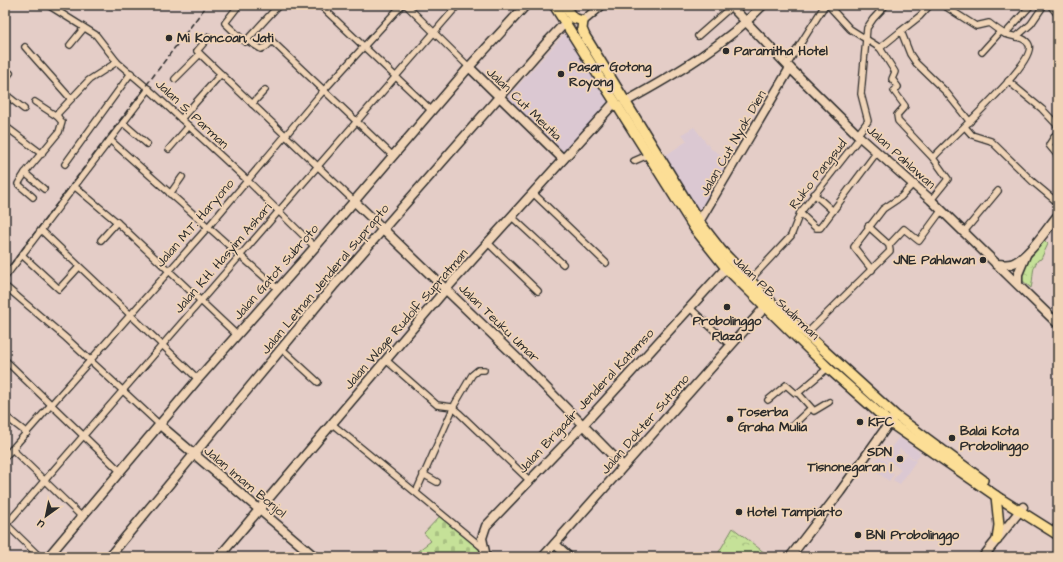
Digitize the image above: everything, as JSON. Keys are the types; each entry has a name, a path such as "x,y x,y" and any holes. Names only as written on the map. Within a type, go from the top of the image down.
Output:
{"main road":[{"name":"Jalan P.B. Sudirman","path":"554,5 648,155 726,268 765,307 803,337"},
{"path":"564,5 573,18 583,21"},
{"name":"Jalan P.B. Sudirman","path":"583,21 582,28 585,36 698,226 803,337 894,421 1058,535"},
{"name":"Jalan P.B. Sudirman","path":"939,452 996,496 1058,528"},
{"path":"996,496 999,525 997,540"}],"street":[{"name":"Jalan S. Parman","path":"48,5 100,39 117,62 150,90 247,180 315,247"},
{"path":"239,5 226,21 225,25 243,41 248,41 261,49 266,47 272,41 393,156"},
{"path":"248,41 279,5"},
{"path":"320,5 432,110"},
{"name":"Jalan M.T. Haryono","path":"5,457 208,227 324,90 402,5"},
{"path":"406,5 469,67"},
{"name":"Jalan K.H. Hasyim Ashari","path":"6,524 458,5"},
{"name":"Jalan Gatot Subroto","path":"48,557 198,379 315,247 469,67 526,5"},
{"path":"583,21 602,5"},
{"path":"625,102 671,77 710,50 746,22 763,5"},
{"path":"788,66 826,5 848,27 880,48 895,72 892,79 898,87 894,91 905,106 897,115 898,121 933,158 948,179 930,200"},
{"path":"867,40 867,28 869,24 886,5"},
{"path":"880,48 920,16 930,5"},
{"path":"933,158 970,122 1008,81 1029,54 1029,46 1027,43 1016,37 1002,33 989,24 976,26 943,5"},
{"path":"982,52 1032,5"},
{"path":"1016,37 1030,24 1044,5"},
{"path":"1050,5 1058,15"},
{"path":"698,36 730,6"},
{"name":"Jalan Pahlawan","path":"730,6 859,136 930,200 1058,324"},
{"name":"Jalan Letnan Jenderal Suprapto","path":"109,557 384,228 566,22"},
{"path":"70,45 84,28"},
{"path":"900,31 914,59 946,92 970,122"},
{"path":"209,37 197,51 354,201"},
{"name":"Ruko Pangsud","path":"750,280 791,236 800,213 859,136 868,121 861,94 867,40"},
{"path":"25,46 71,99"},
{"path":"174,79 200,54"},
{"path":"58,117 58,112 95,75 117,62"},
{"name":"Jalan Cut Nyak Dien","path":"698,226 788,66"},
{"name":"Jalan Cut Meutia","path":"469,67 563,159"},
{"path":"5,79 10,73"},
{"path":"65,164 130,73"},
{"path":"181,119 221,74"},
{"path":"1008,81 1058,126"},
{"path":"5,277 123,122 150,90"},
{"path":"252,104 265,90"},
{"path":"5,94 24,110"},
{"path":"33,197 18,184 25,173 59,132 62,122 58,117 35,102"},
{"name":"Jalan Wage Rudolf Supratman","path":"220,557 331,423 446,289 488,242 512,218 615,102"},
{"path":"123,122 147,144"},
{"path":"5,126 42,154"},
{"path":"168,149 189,126"},
{"path":"965,127 972,135 991,141 1032,182 1058,203"},
{"path":"1058,132 1049,145 1058,156"},
{"path":"110,140 278,289"},
{"path":"800,213 818,229 822,226 877,152"},
{"path":"634,161 648,155"},
{"path":"25,173 44,189"},
{"path":"170,194 182,177"},
{"path":"872,270 854,248 868,226 882,209 901,197 913,184"},
{"path":"74,186 117,222 237,335"},
{"path":"963,233 998,191"},
{"path":"533,193 606,263"},
{"path":"814,194 833,211"},
{"name":"Jalan Teuku Umar","path":"354,201 384,228 584,424 623,466"},
{"path":"889,246 904,229 919,241 941,211"},
{"path":"996,264 1012,264 1028,253 1055,225 1058,215"},
{"path":"512,218 563,264"},
{"path":"101,240 117,222"},
{"path":"803,337 890,251 889,246 868,226"},
{"path":"40,230 198,379"},
{"path":"488,242 538,291"},
{"path":"1018,284 1018,274 1028,253"},
{"path":"22,255 59,289 79,267"},
{"name":"Jalan Brigadir Jenderal Katamso","path":"481,544 482,533 486,526 584,424 726,268"},
{"path":"5,286 90,360 160,425"},
{"name":"Jalan Dokter Sutomo","path":"543,557 765,307"},
{"path":"690,308 731,346"},
{"path":"282,349 318,382"},
{"path":"386,360 437,405 451,408 477,429 529,480"},
{"path":"6,364 51,404 121,472"},
{"path":"798,393 832,364"},
{"path":"414,490 423,474 451,408 472,375 478,370 484,370"},
{"path":"768,400 786,385 795,393 798,393 814,412 818,411 829,402"},
{"path":"791,427 810,409"},
{"path":"5,416 26,433"},
{"path":"790,557 894,421"},
{"path":"331,423 481,544 486,557"},
{"name":"Jalan Imam Bonjol","path":"160,425 315,557"},
{"path":"12,449 82,517"},
{"path":"423,474 437,482"},
{"path":"983,557 1021,509"},
{"path":"6,524 40,557"},
{"path":"554,544 569,557"}],"shaded area":[{"name":"Pasar Gotong Royong","path":"567,31 611,102 563,154 506,99"},
{"path":"694,127 711,149 732,161 705,212 696,211 663,157 687,141 682,134"},
{"path":"899,437 921,453 916,460 900,449 898,452 905,458 907,455 916,461 900,484 893,480 901,469 884,457"},
{"name":"SDN Tisnonegaran 1","path":"879,456 887,462 884,467 894,474 889,481 871,468"}],"green space":[{"path":"1042,238 1048,244 1041,259 1038,260 1034,267 1031,288 1022,280 1021,275 1029,254"},
{"path":"441,515 485,555 485,557 410,557 431,541 424,533"},
{"path":"733,528 770,557 716,557"}],"railway":[{"path":"5,272 207,5"}],"place":[{"name":"Mi Koncoan, Jati","path":"169,38"},
{"name":"Paramitha Hotel","path":"726,51"},
{"name":"Pasar Gotong Royong","path":"561,74"},
{"name":"JNE Pahlawan","path":"983,260"},
{"name":"Probolinggo Plaza","path":"727,307"},
{"name":"Toserba Graha Mulia","path":"730,419"},
{"name":"KFC","path":"860,422"},
{"name":"Balai Kota Probolinggo","path":"952,438"},
{"name":"SDN Tisnonegaran 1","path":"900,459"},
{"name":"Hotel Tampiarto","path":"739,512"},
{"name":"BNI Probolinggo","path":"858,535"}]}
